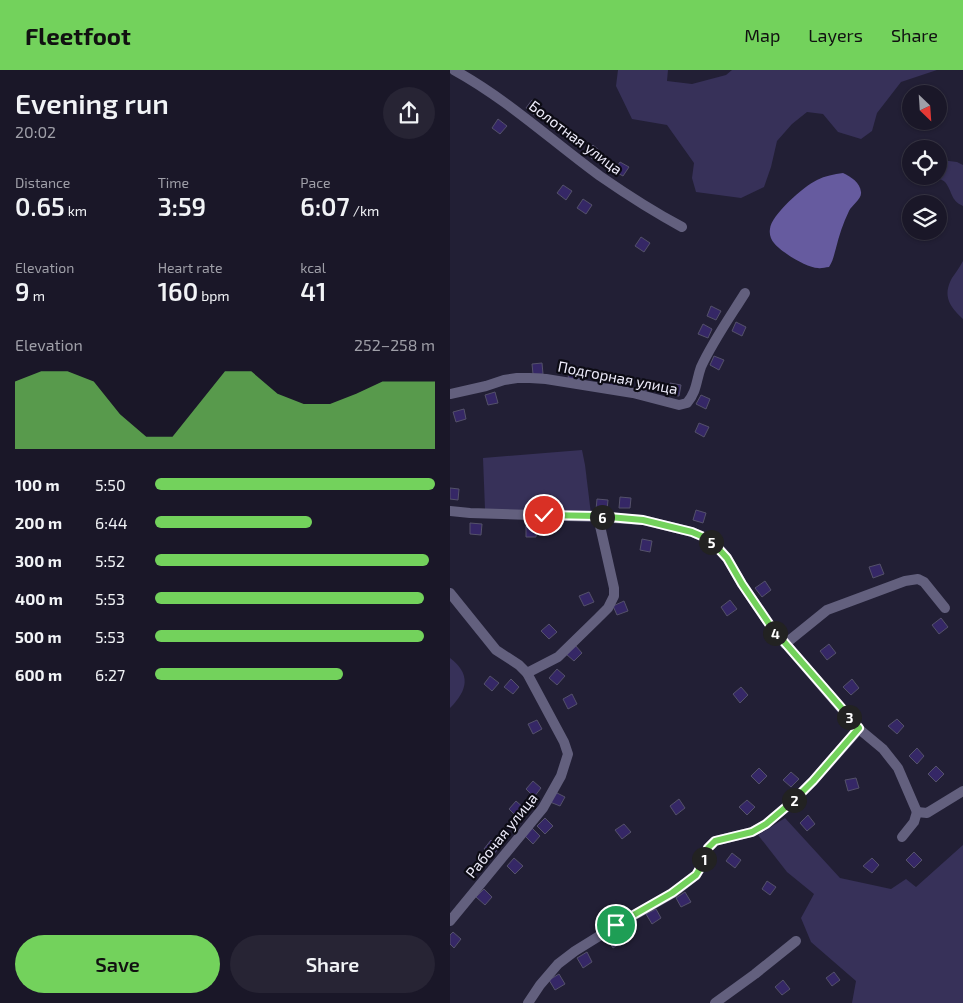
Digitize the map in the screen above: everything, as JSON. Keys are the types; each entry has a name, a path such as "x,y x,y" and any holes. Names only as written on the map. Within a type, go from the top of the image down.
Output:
{"street":[{"name":"Болотная улица","path":"454,70 481,86 601,176 682,227"},
{"name":"Подгорная улица","path":"450,394 504,380 530,378 633,393 679,405 687,404 696,388 705,360 745,293"},
{"path":"450,511 598,516 643,520 692,532 706,538 727,558 762,614 785,644 859,728 883,749 898,768 918,812 914,822 902,837"},
{"path":"527,673 558,657 608,608 614,596 614,588 598,516"},
{"path":"785,644 826,610 905,581 918,579 924,582 945,608"},
{"name":"Рабочая улица","path":"450,593 496,650 519,665 527,673 564,742 568,754 561,776 543,808 450,921"},
{"path":"528,1003 558,964 575,951 672,893 696,875 708,848 715,841 752,832 766,824 813,781 859,728"},
{"path":"918,812 927,813 963,791"},
{"path":"715,1003 796,941"}],"shaded area":[{"path":"618,70 668,70 667,81 692,84 726,75 732,70 937,70 901,82 877,113 872,131 861,139 838,132 823,114 807,112 792,124 777,141 764,187 741,198 696,192 692,178 694,163 667,125 632,119 616,86"},
{"path":"947,161 963,165 963,206 956,201 948,186"},
{"path":"843,173 857,183 861,195 850,209 829,267 819,268 807,265 777,247 770,237 770,229 776,216 782,209 811,183 826,176"},
{"path":"963,261 963,319 951,306 948,290 952,278"},
{"path":"582,450 591,514 485,509 483,458"},
{"path":"450,658 461,670 465,682 461,695 450,708"},
{"path":"785,818 840,878 891,889 906,879 916,887 963,845 963,1003 852,1003 856,981 811,942 801,918 814,894 787,872 758,835"}],"building":[{"path":"532,100 541,106 534,115 526,108"},
{"path":"498,119 507,126 500,134 492,128"},
{"path":"593,145 601,152 594,160 586,154"},
{"path":"620,162 629,167 623,176 614,171"},
{"path":"563,185 572,191 566,200 557,193"},
{"path":"583,199 592,205 586,214 577,208"},
{"path":"641,237 650,243 644,252 635,246"},
{"path":"711,306 721,311 716,320 707,316"},
{"path":"736,322 746,327 742,336 732,331"},
{"path":"703,324 712,329 708,338 698,334"},
{"path":"714,356 724,360 719,370 710,365"},
{"path":"542,363 543,374 533,374 532,364"},
{"path":"570,367 580,369 579,379 568,378"},
{"path":"610,373 621,375 619,386 608,385"},
{"path":"638,379 649,381 647,391 637,390"},
{"path":"670,383 681,385 679,396 668,395"},
{"path":"495,392 498,403 488,405 485,395"},
{"path":"701,395 710,399 706,409 696,404"},
{"path":"464,409 466,419 456,422 453,412"},
{"path":"699,423 709,427 704,437 695,432"},
{"path":"450,488 459,489 458,500 450,499"},
{"path":"620,497 631,498 630,508 619,508"},
{"path":"597,499 608,500 607,510 596,510"},
{"path":"696,510 706,513 703,523 693,520"},
{"path":"470,523 482,524 481,535 470,534"},
{"path":"526,526 537,527 536,537 526,537"},
{"path":"642,539 652,541 650,552 640,550"},
{"path":"880,564 884,574 873,578 869,567"},
{"path":"765,581 771,590 762,597 755,588"},
{"path":"589,592 594,602 584,606 579,596"},
{"path":"730,600 737,609 727,616 721,607"},
{"path":"624,601 628,611 617,615 613,606"},
{"path":"941,618 948,627 939,634 932,625"},
{"path":"549,624 557,632 549,639 541,631"},
{"path":"829,644 836,653 827,660 820,651"},
{"path":"575,645 582,653 574,661 566,654"},
{"path":"557,669 565,676 557,685 549,678"},
{"path":"490,676 499,683 492,691 484,684"},
{"path":"511,679 519,687 513,694 504,687"},
{"path":"852,679 859,688 851,695 843,687"},
{"path":"741,687 748,695 740,703 733,694"},
{"path":"572,694 577,704 568,709 563,699"},
{"path":"897,719 904,726 897,734 888,726"},
{"path":"537,720 542,729 533,734 528,724"},
{"path":"917,748 924,756 917,764 909,756"},
{"path":"936,766 944,774 936,782 928,774"},
{"path":"759,768 767,776 759,784 751,776"},
{"path":"791,772 799,779 791,787 783,780"},
{"path":"856,778 859,788 848,791 845,780"},
{"path":"533,781 541,788 534,797 526,789"},
{"path":"555,792 565,797 560,806 550,802"},
{"path":"679,799 685,808 676,815 670,806"},
{"path":"747,800 755,807 747,815 739,807"},
{"path":"516,801 525,809 517,817 509,809"},
{"path":"808,815 815,824 807,831 800,823"},
{"path":"545,818 553,826 545,834 537,826"},
{"path":"624,824 631,832 622,839 615,830"},
{"path":"532,828 540,836 533,844 525,836"},
{"path":"491,840 499,848 492,856 484,849"},
{"path":"914,852 922,860 914,868 906,860"},
{"path":"732,853 741,860 735,868 726,861"},
{"path":"514,858 523,866 515,874 507,866"},
{"path":"872,858 879,865 872,873 863,866"},
{"path":"767,881 776,887 770,895 762,889"},
{"path":"484,889 492,897 485,905 476,897"},
{"path":"685,892 691,902 681,907 676,898"},
{"path":"656,909 661,918 652,924 646,914"},
{"path":"453,932 461,939 454,948 450,944 450,935"},
{"path":"616,933 622,942 613,948 607,938"},
{"path":"587,952 592,962 583,968 577,958"},
{"path":"834,972 840,980 832,986 826,978"},
{"path":"559,974 565,984 555,990 549,980"},
{"path":"783,980 790,989 782,995 775,987"}],"route":[{"path":"544,515 598,516 643,520 692,532 706,538 727,558 772,628 859,728 813,781 766,824 752,832 715,841 708,848 696,875 672,893 616,925"}]}
